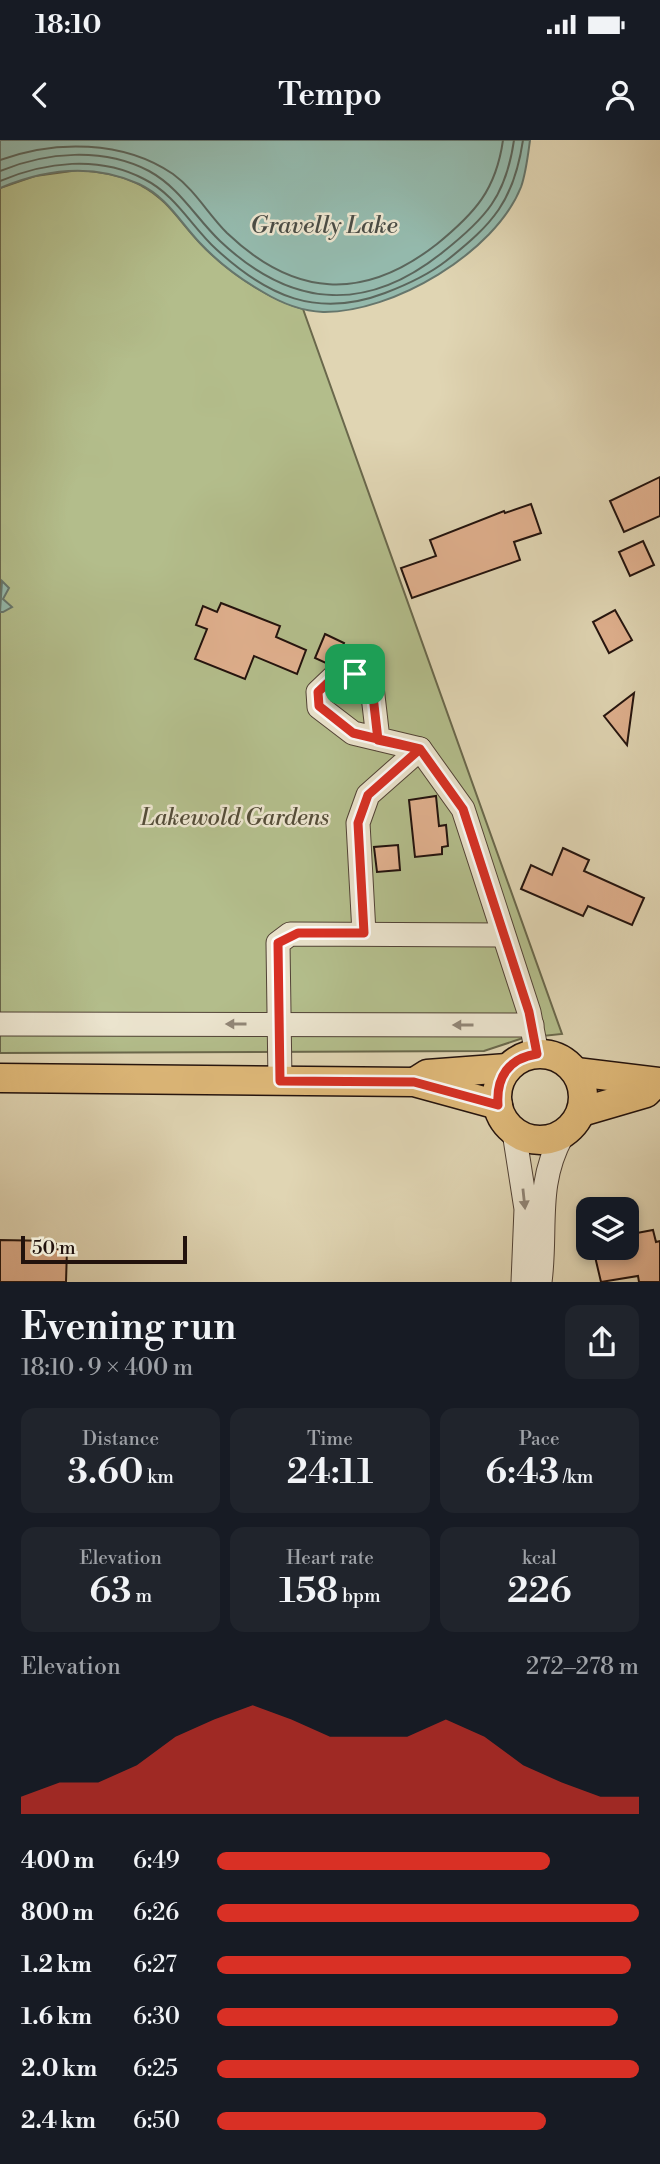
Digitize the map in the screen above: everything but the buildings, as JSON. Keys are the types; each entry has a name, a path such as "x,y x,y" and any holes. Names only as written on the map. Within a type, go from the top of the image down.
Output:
{"main road":[{"path":"576,1072 584,1092 581,1112 572,1129 562,1136 541,1141 514,1132 498,1105 499,1083 507,1068 518,1058 537,1054 556,1057 576,1072 658,1083"},
{"path":"414,1082 427,1074 507,1068"},
{"path":"0,1078 414,1082 498,1105"},
{"path":"581,1112 646,1093 658,1083"}],"street":[{"path":"378,740 420,749 463,809 531,1025 537,1054"},
{"path":"364,933 358,823 368,795 420,749"},
{"path":"280,1081 278,943 298,933 503,934"},
{"path":"0,1024 531,1025"},
{"path":"514,1132 526,1209 523,1282"},
{"path":"540,1282 544,1249 544,1181 549,1159 562,1136"}],"green space":[{"name":"Lakewold Gardens","path":"79,170 119,177 151,191 210,253 234,273 261,291 303,309 562,1034 523,1038 484,1051 0,1053 0,188 35,176"}],"water":[{"name":"Gravelly Lake","path":"0,140 530,140 523,182 508,211 489,235 465,256 438,275 379,302 350,310 323,312 284,303 238,276 207,250 158,196 122,177 69,171 34,176 0,188"},
{"path":"2,581 9,588 3,599 12,607 0,612"}],"route":[{"path":"355,674 338,673 318,692 319,706 353,733 378,740 420,749 463,809 529,1012 537,1054 518,1058 507,1068 499,1083 498,1105 414,1082 280,1081 278,943 290,934 298,933 364,933 358,823 368,795 420,749 378,740 372,687 355,674"}]}
